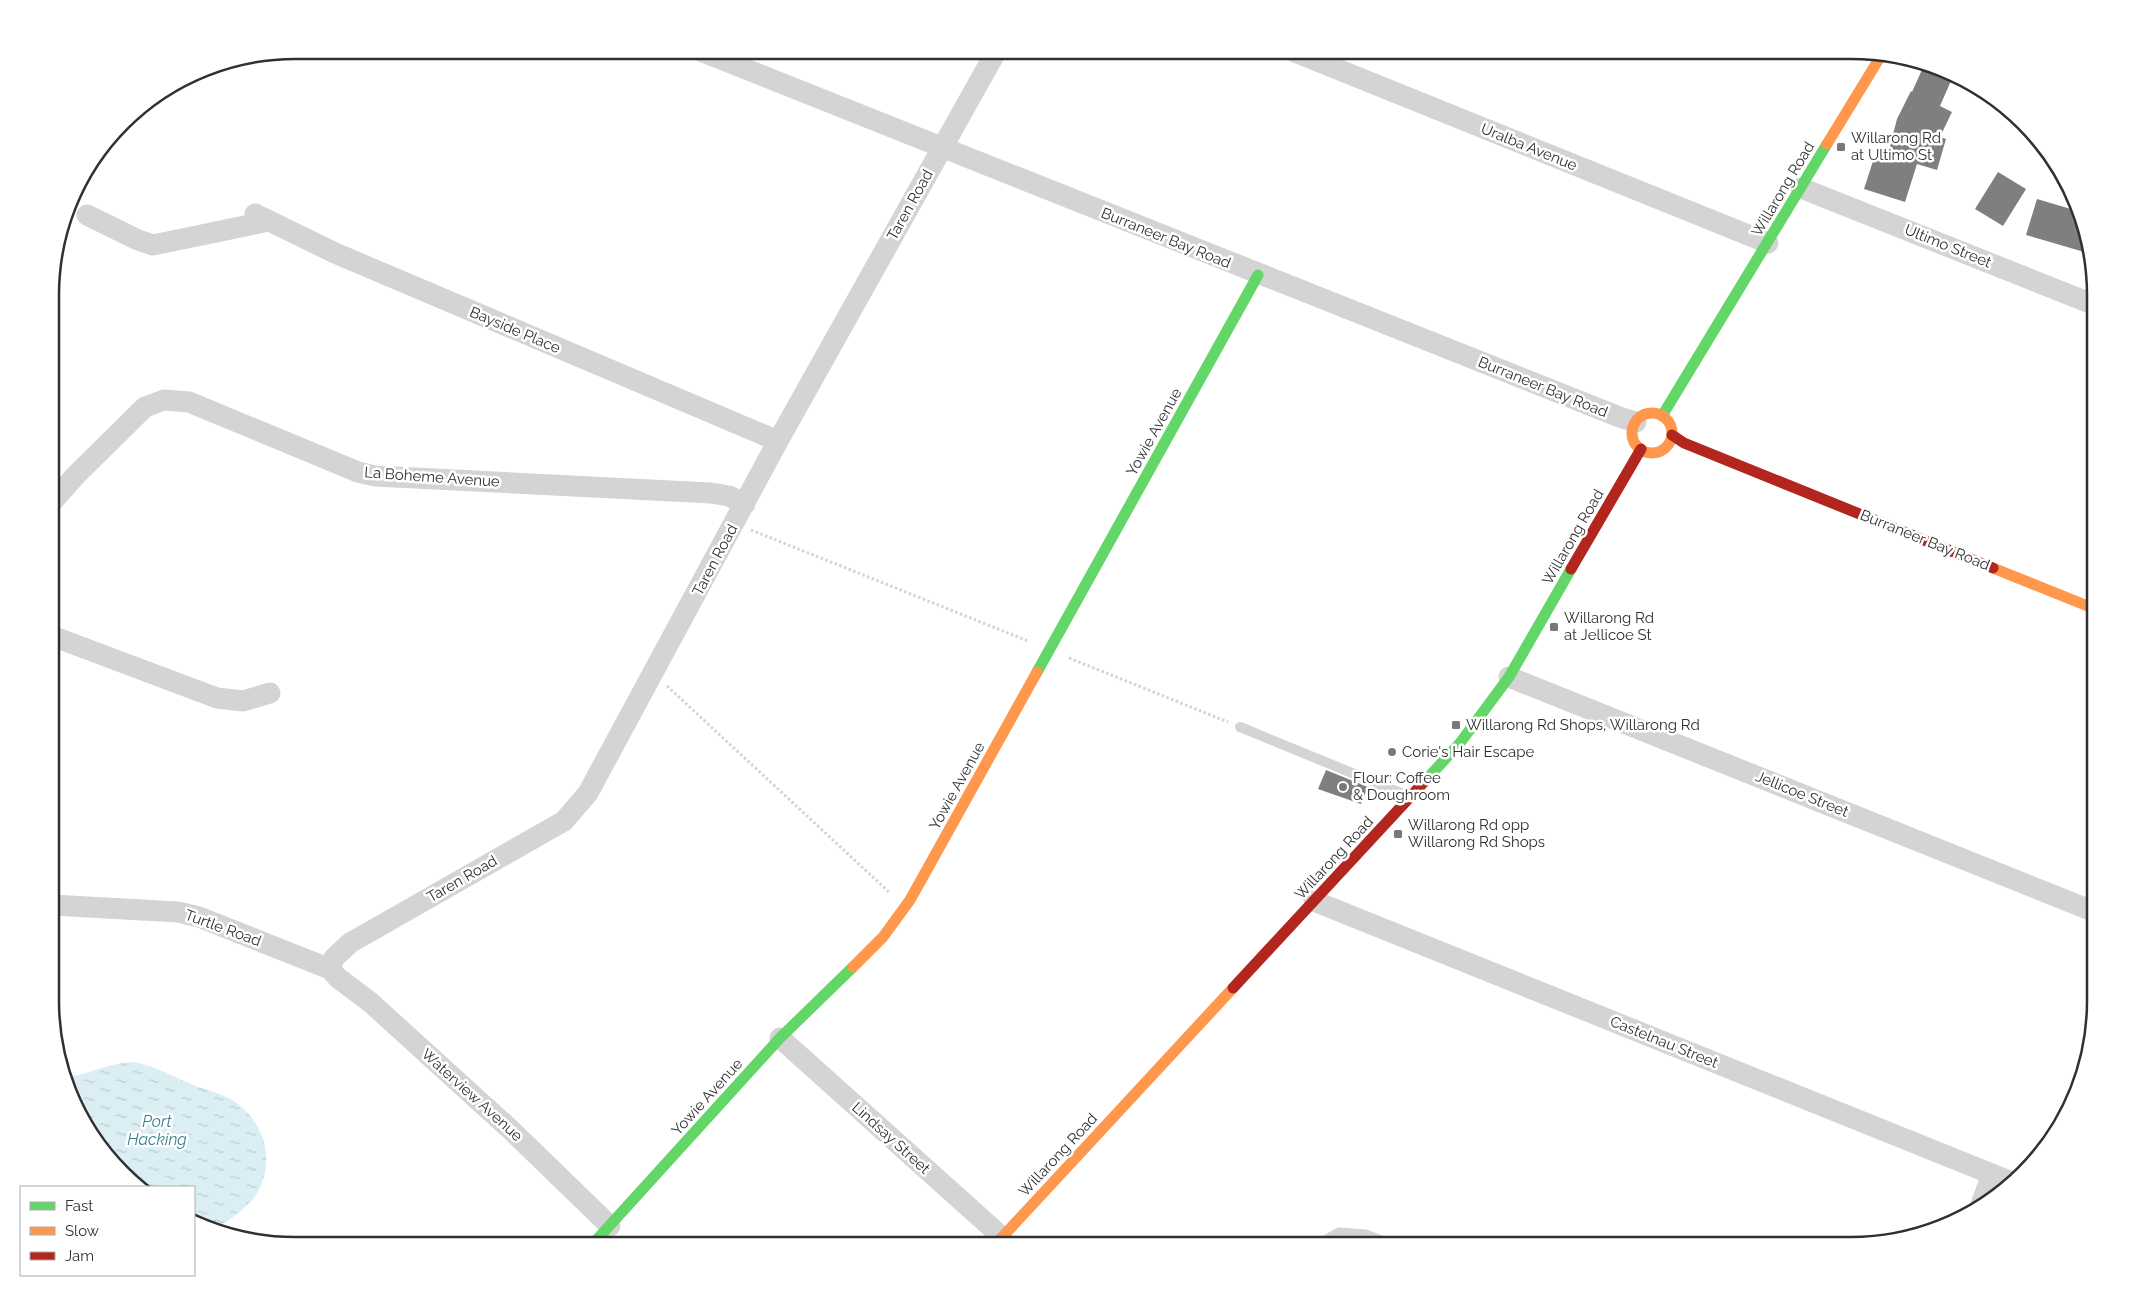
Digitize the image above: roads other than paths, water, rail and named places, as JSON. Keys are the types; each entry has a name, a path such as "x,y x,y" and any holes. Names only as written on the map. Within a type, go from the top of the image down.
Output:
{"street":[{"name":"Burraneer Bay Road","path":"720,59 1258,275 1636,422"},
{"name":"Taren Road","path":"330,969 334,958 350,943 564,821 588,793 778,442 992,59"},
{"name":"Uralba Avenue","path":"1312,59 1768,243"},
{"name":"Willarong Road","path":"1662,416 1878,60"},
{"name":"Ultimo Street","path":"1801,188 2087,300"},
{"name":"Bayside Place","path":"87,216 138,240 153,244 262,217 336,253 778,442"},
{"name":"Yowie Avenue","path":"599,1237 780,1038 883,937 906,907 1258,275"},
{"name":"La Boheme Avenue","path":"59,494 145,407 164,400 177,400 189,402 358,472 375,476 711,493 729,496 745,504"},
{"path":"1647,414 1662,416 1670,426 1672,435 1670,442 1660,451 1654,453 1641,449 1633,438 1632,432 1636,422 1647,414"},
{"name":"Burraneer Bay Road","path":"1672,435 1693,447 2087,605"},
{"name":"Willarong Road","path":"1002,1237 1460,743 1509,677 1641,449"},
{"path":"59,639 217,698 243,701 270,693"},
{"name":"Jellicoe Street","path":"1509,677 2087,908"},
{"name":"Castelnau Street","path":"1314,901 2006,1180"},
{"name":"Turtle Road","path":"59,905 178,912 199,917 330,969"},
{"name":"Waterview Avenue","path":"330,969 338,978 370,1002 511,1130 610,1226"},
{"name":"Lindsay Street","path":"780,1038 994,1237"},
{"path":"1983,1197 1992,1174"}],"lane":[{"path":"1240,727 1411,797"}],"water":[{"name":"Port Hacking","path":"133,1062 156,1068 228,1098 248,1113 256,1124 265,1148 265,1174 253,1199 222,1226 195,1215 195,1186 147,1186 117,1157 90,1119 71,1076"}],"place":[{"name":"Willarong Rd at Ultimo St","path":"1841,147"},
{"name":"Willarong Rd at Jellicoe St","path":"1554,627"},
{"name":"Willarong Rd Shops, Willarong Rd","path":"1456,725"},
{"name":"Corie's Hair Escape","path":"1392,752"},
{"name":"Flour: Coffee & Doughroom","path":"1343,787"},
{"name":"Willarong Rd opp Willarong Rd Shops","path":"1398,834"}]}
